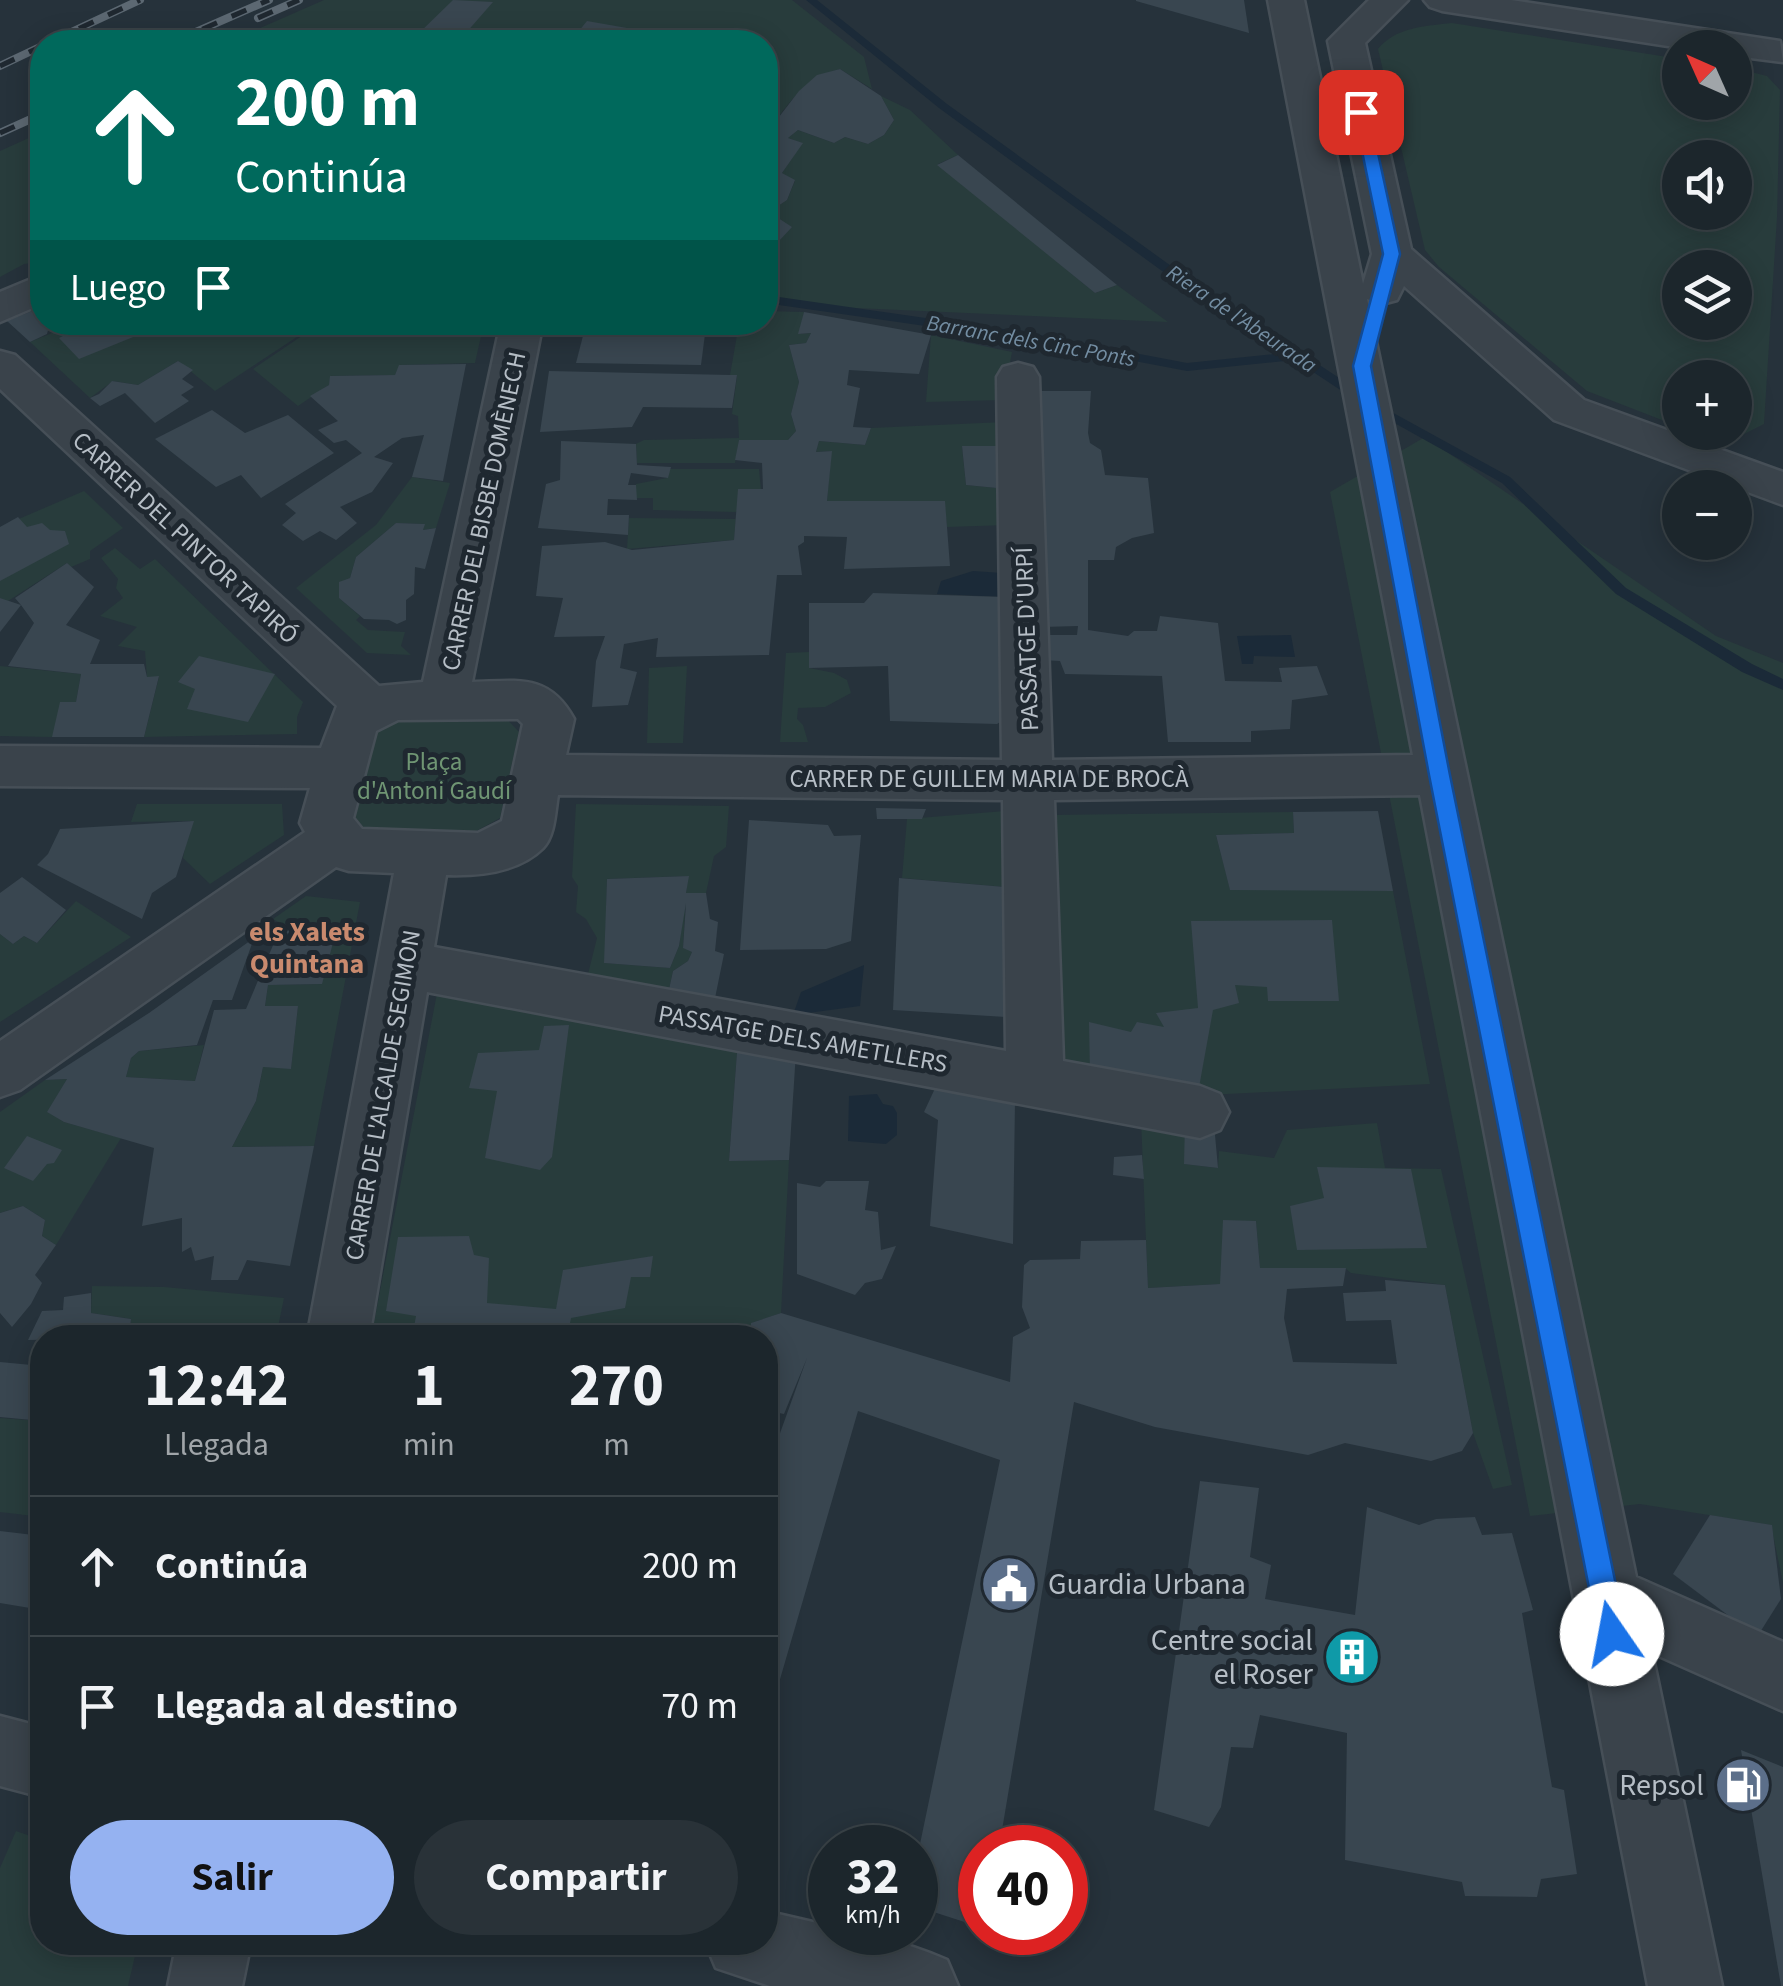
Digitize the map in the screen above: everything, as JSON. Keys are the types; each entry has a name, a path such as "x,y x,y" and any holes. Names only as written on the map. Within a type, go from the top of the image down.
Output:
{"street":[{"path":"1286,0 1605,1597 1673,1966"},
{"path":"1362,366 1392,254 1346,41 1390,0"},
{"path":"1442,0 1782,53"},
{"path":"1392,254 1569,410 1764,482 1783,452"},
{"name":"CARRER DEL BISBE DOMÈNECH","path":"444,700 519,335"},
{"name":"CARRER DEL PINTOR TAPIRÓ","path":"0,365 372,709"},
{"name":"PASSATGE D'URPÍ","path":"1018,377 1035,1081"},
{"path":"444,700 530,700 549,719 525,833 484,855 349,850 326,823 354,720 390,701 444,700"},
{"path":"0,766 339,768"},
{"name":"CARRER DE GUILLEM MARIA DE BROCÀ","path":"540,774 1030,780 1440,775"},
{"path":"0,1072 338,838"},
{"name":"CARRER DE L'ALCALDE SEGIMON","path":"340,1325 424,853"},
{"name":"PASSATGE DELS AMETLLERS","path":"406,965 1200,1112"},
{"path":"1605,1597 1783,1677"},
{"path":"0,1751 30,1759"},
{"path":"778,1951 921,1986"},
{"path":"206,1986 212,1955"}],"green space":[{"path":"324,0 792,0 864,57 872,89 840,69 827,73 797,94 778,118 778,30 255,30"},
{"path":"1452,23 1662,56 1662,120 1752,120 1752,72 1767,76 1780,90 1777,217 1764,424 1752,430 1752,360 1662,360 1662,420 1587,391 1439,267 1425,250 1378,49 1393,36"},
{"path":"881,96 910,110 958,155 938,164 1095,293 1117,285 1168,322 778,305 778,242 791,227 778,218 778,206 787,200 795,181 782,173 802,143 788,138 798,130 834,143 845,137 868,144 884,135 894,120"},
{"path":"30,137 30,263 0,277 0,151"},
{"path":"778,311 804,312 799,334 811,333 806,343 789,345 799,382 791,414 796,431 788,440 739,440 735,463 637,463 636,444 644,440 739,438 738,416 732,414 737,376 730,375 737,335 778,335"},
{"path":"47,335 300,335 215,391 178,361 138,385 113,381 90,398 30,342"},
{"path":"303,335 481,335 475,363 400,365 395,375 331,376 329,385 298,406 253,369"},
{"path":"931,335 1012,352 1003,400 926,402"},
{"path":"1004,422 1005,446 962,447 966,485 1007,489 1008,525 947,527 944,501 827,501 831,451 816,452 819,441 865,445 871,428"},
{"path":"1425,437 1716,636 1783,663 1783,1583 1771,1525 1640,1504 1530,1516 1330,492"},
{"path":"670,469 759,469 761,490 736,512 653,510 653,498 636,498 636,484 667,478"},
{"path":"412,477 450,483 436,528 423,530 424,524 396,523 356,557 350,578 339,583 339,598 360,616 356,620 368,630 405,632 401,646 411,655 367,653 296,588 376,525"},
{"path":"84,491 123,528 90,551 90,559 71,567 67,563 8,601 0,598 0,527"},
{"path":"629,518 736,519 734,540 627,549"},
{"path":"115,548 140,569 155,559 303,702 297,717 297,734 144,737 159,677 147,677 145,651 118,646 137,627 100,616 123,598 116,588 118,579 101,558"},
{"path":"809,652 809,668 847,680 851,693 825,707 798,708 797,719 808,742 780,742 786,653"},
{"path":"0,666 81,674 76,702 52,737 0,736"},
{"path":"687,666 683,743 647,743 649,668"},
{"name":"Plaça d'Antoni Gaudí","path":"505,717 519,732 500,818 469,835 367,831 349,811 370,733 398,718"},
{"path":"137,804 282,804 284,835 210,884 183,858 190,821 131,822"},
{"path":"576,804 729,806 726,847 714,856 706,893 686,893 688,876 607,879 605,963 670,968 679,946 686,897 683,947 692,952 688,961 673,971 668,994 587,978 597,938 586,919 576,912 578,886 572,877"},
{"path":"1017,810 1017,888 902,878 907,819"},
{"path":"1293,812 1294,833 1216,835 1230,889 1393,891 1430,1084 1207,1095 1062,1069 1050,815"},
{"path":"306,896 360,902 314,1146 232,1147 256,1101 263,1067 291,1068 298,1006 265,1006 268,985 322,984 282,924 273,919"},
{"path":"76,901 131,937 0,1022 0,934 13,944 24,936 37,943"},
{"path":"438,988 727,1039 737,1052 729,1161 789,1160 781,1313 752,1325 373,1325"},
{"path":"204,1045 195,1081 126,1077 131,1058 139,1051"},
{"path":"67,1079 48,1112 64,1122 121,1138 56,1245 42,1236 45,1220 23,1206 0,1213 0,1112 45,1080"},
{"path":"1141,1120 1185,1123 1185,1164 1218,1168 1219,1151 1274,1158 1287,1130 1377,1123 1385,1168 1441,1169 1512,1485 1493,1489 1473,1433 1445,1285 1351,1273 1345,1268 1260,1268 1256,1221 1220,1284 1148,1288"},
{"path":"92,1286 164,1287 284,1298 278,1325 130,1325 131,1319 91,1313"},
{"path":"0,1418 30,1420 30,1516 0,1512"},
{"path":"16,1831 30,1836 30,1955 135,1955 128,1986 0,1986 0,1868"}],"water":[{"path":"973,571 1002,573 1005,597 937,594 941,581"},
{"path":"1291,635 1295,657 1254,656 1253,664 1242,664 1237,636"},
{"path":"864,965 860,1006 793,1015 801,992"},
{"path":"877,1094 883,1104 893,1106 897,1113 897,1135 886,1144 848,1141 849,1096"}],"building":[{"path":"453,0 493,2 468,30 422,30"},
{"path":"1244,0 1249,33 1136,1"},
{"path":"587,21 627,28 625,30 580,30"},
{"path":"840,69 881,96 894,120 884,135 868,144 845,137 834,143 798,130 788,138 803,143 782,173 795,180 787,200 778,206 778,118 817,75"},
{"path":"958,155 1117,285 1095,293 937,165"},
{"path":"778,218 792,227 778,242"},
{"path":"30,312 30,335 45,335 30,342 7,321"},
{"path":"804,312 931,335 919,374 849,370 847,385 860,388 853,427 871,428 865,445 819,441 816,452 832,451 827,501 945,501 950,566 844,569 847,537 804,536 804,542 798,546 802,575 777,575 769,655 656,657 658,638 624,644 620,668 637,672 628,705 592,707 596,661 605,636 554,637 563,598 536,596 542,546 605,542 632,550 734,540 738,489 763,489 762,463 735,460 739,440 788,440 796,431 791,414 799,382 789,345 806,343 811,333 798,334"},
{"path":"65,335 138,335 79,359 59,338"},
{"path":"583,335 705,335 701,365 576,363"},
{"path":"178,361 193,370 182,379 194,387 181,395 189,401 155,423 125,393 100,406 90,398 112,381 138,385"},
{"path":"466,364 443,481 412,477 424,435 402,438 374,457 393,463 372,492 340,507 357,523 336,540 320,531 303,541 282,525 296,513 285,504 362,453 346,440 334,443 318,430 338,421 310,396 329,385 330,376 395,375 399,365"},
{"path":"549,371 737,375 732,408 643,407 632,427 540,432"},
{"path":"1042,391 1091,391 1088,433 1090,443 1101,450 1105,475 1148,478 1154,533 1116,547 1114,560 1088,560 1088,630 1128,636 1134,631 1157,631 1160,616 1218,623 1225,681 1282,682 1279,668 1317,666 1328,695 1292,700 1290,729 1251,731 1251,742 1168,742 1162,676 1065,674 1060,661 1043,660 1043,635 1077,635 1078,626 1042,627 1036,426"},
{"path":"212,410 245,433 288,415 334,453 261,498 241,475 216,487 155,439"},
{"path":"561,441 636,444 637,465 671,467 668,478 631,473 628,485 636,485 637,500 608,499 607,515 629,515 628,535 538,528 546,484 560,480"},
{"path":"962,446 1005,446 1007,489 966,485"},
{"path":"18,517 27,527 42,523 50,530 65,531 69,544 0,581 0,527"},
{"path":"396,523 425,524 423,530 436,528 425,569 415,567 414,594 406,600 406,620 397,624 364,619 339,598 339,582 350,578 356,557"},
{"path":"67,563 94,587 66,625 100,640 90,664 144,664 147,677 159,676 144,737 52,737 60,702 76,702 81,674 8,666 34,623 15,598"},
{"path":"873,593 1005,597 1016,711 997,724 890,721 888,666 809,668 809,603 864,603"},
{"path":"0,598 21,605 0,632"},
{"path":"199,656 275,674 248,722 187,709 195,689 178,682"},
{"path":"876,808 926,809 922,819 877,819"},
{"path":"1378,811 1393,891 1230,890 1216,835 1294,833 1293,812"},
{"path":"749,820 828,825 834,836 861,835 851,941 826,949 740,950"},
{"path":"194,821 176,877 152,893 142,919 37,865 48,854 60,829"},
{"path":"689,876 686,893 706,893 710,919 718,922 715,951 724,954 714,1003 668,994 673,971 688,961 692,952 683,948 686,903 679,946 670,968 604,963 607,879"},
{"path":"22,877 66,910 37,943 24,936 13,944 0,934 0,893"},
{"path":"899,878 1017,888 1020,1018 893,1010"},
{"path":"1332,920 1339,1001 1268,1001 1267,987 1235,985 1239,1003 1213,1010 1198,1093 1090,1074 1089,1022 1131,1032 1137,1022 1164,1027 1156,1013 1198,1008 1191,921"},
{"path":"282,924 338,924 322,984 268,985 265,1006 298,1006 291,1069 263,1067 256,1101 232,1147 314,1146 290,1266 247,1260 238,1280 211,1280 214,1256 195,1261 191,1247 182,1252 182,1218 142,1226 154,1148 64,1122 47,1112 67,1079 45,1080 149,1013 254,938 232,1000 213,1000 197,1045 139,1051 131,1058 126,1077 195,1081 214,1010 246,1009"},
{"path":"569,1025 552,1157 540,1170 485,1158 497,1091 469,1088 478,1053 539,1050 544,1026"},
{"path":"737,1052 796,1052 789,1160 729,1161"},
{"path":"938,1082 1015,1100 1013,1244 930,1226 938,1120 924,1112"},
{"path":"1185,1123 1214,1124 1218,1168 1184,1164"},
{"path":"27,1136 62,1150 54,1163 47,1164 33,1181 4,1168"},
{"path":"1142,1155 1144,1179 1113,1175 1114,1157"},
{"path":"1317,1167 1411,1169 1427,1248 1297,1250 1290,1206 1324,1198"},
{"path":"826,1181 869,1181 865,1210 878,1212 881,1250 896,1246 882,1279 865,1283 855,1295 797,1274 797,1183 820,1187"},
{"path":"23,1206 45,1220 42,1236 56,1245 35,1275 42,1283 31,1304 12,1327 0,1313 0,1213"},
{"path":"1223,1220 1256,1221 1260,1268 1346,1268 1343,1286 1287,1289 1284,1318 1293,1362 1397,1364 1391,1320 1346,1321 1343,1293 1386,1291 1385,1280 1445,1285 1473,1433 1462,1451 1431,1461 1345,1443 1308,1455 1155,1427 1074,1402 1003,1825 958,1825 958,1920 938,1913 938,1825 924,1825 1000,1460 858,1411 778,1686 778,1439 807,1358 784,1414 778,1413 778,1325 751,1323 781,1313 1010,1382 1013,1337 1030,1328 1022,1307 1024,1265 1030,1260 1080,1259 1081,1241 1146,1240 1148,1288 1220,1284"},
{"path":"469,1236 474,1255 489,1258 487,1303 556,1309 563,1270 653,1256 650,1277 631,1277 625,1308 571,1318 570,1325 414,1325 416,1316 386,1311 398,1237"},
{"path":"91,1293 91,1313 131,1319 130,1325 35,1325 42,1311 63,1310 64,1297"},
{"path":"0,1362 30,1365 30,1420 0,1417"},
{"name":"Centre social el Roser","path":"1200,1481 1259,1488 1250,1557 1271,1565 1265,1599 1355,1615 1367,1507 1419,1525 1436,1519 1475,1517 1482,1535 1512,1533 1533,1610 1522,1613 1552,1787 1564,1790 1577,1874 1541,1879 1537,1897 1465,1896 1462,1882 1345,1860 1347,1733 1260,1715 1253,1748 1231,1747 1221,1807 1209,1827 1154,1810"},
{"path":"1710,1515 1772,1525 1781,1599 1757,1637 1673,1574"},
{"path":"0,1531 30,1535 30,1608 0,1603"},
{"path":"1741,1750 1783,1767 1783,1986 1781,1986"}],"waterway":[{"name":"Riera de l'Abeurada","path":"811,0 943,106 1192,287 1358,396"},
{"name":"Barranc dels Cinc Ponts","path":"778,301 1024,336 1187,367 1297,356"},
{"name":"Riera de l'Abeurada","path":"1377,408 1506,480 1621,591 1747,668 1783,685"}],"railway":[{"path":"76,30 140,0"},
{"path":"200,30 269,0"},
{"path":"258,18 299,0"},
{"path":"0,66 30,52"},
{"path":"0,133 30,119"}],"place":[{"name":"Guardia Urbana","path":"1009,1584"},
{"name":"Centre social el Roser","path":"1352,1657"},
{"name":"Repsol","path":"1743,1785"}],"district":[{"name":"els Xalets Quintana","path":"307,947"}],"route":[{"path":"1361,112 1392,254 1362,366 1612,1634"}]}
